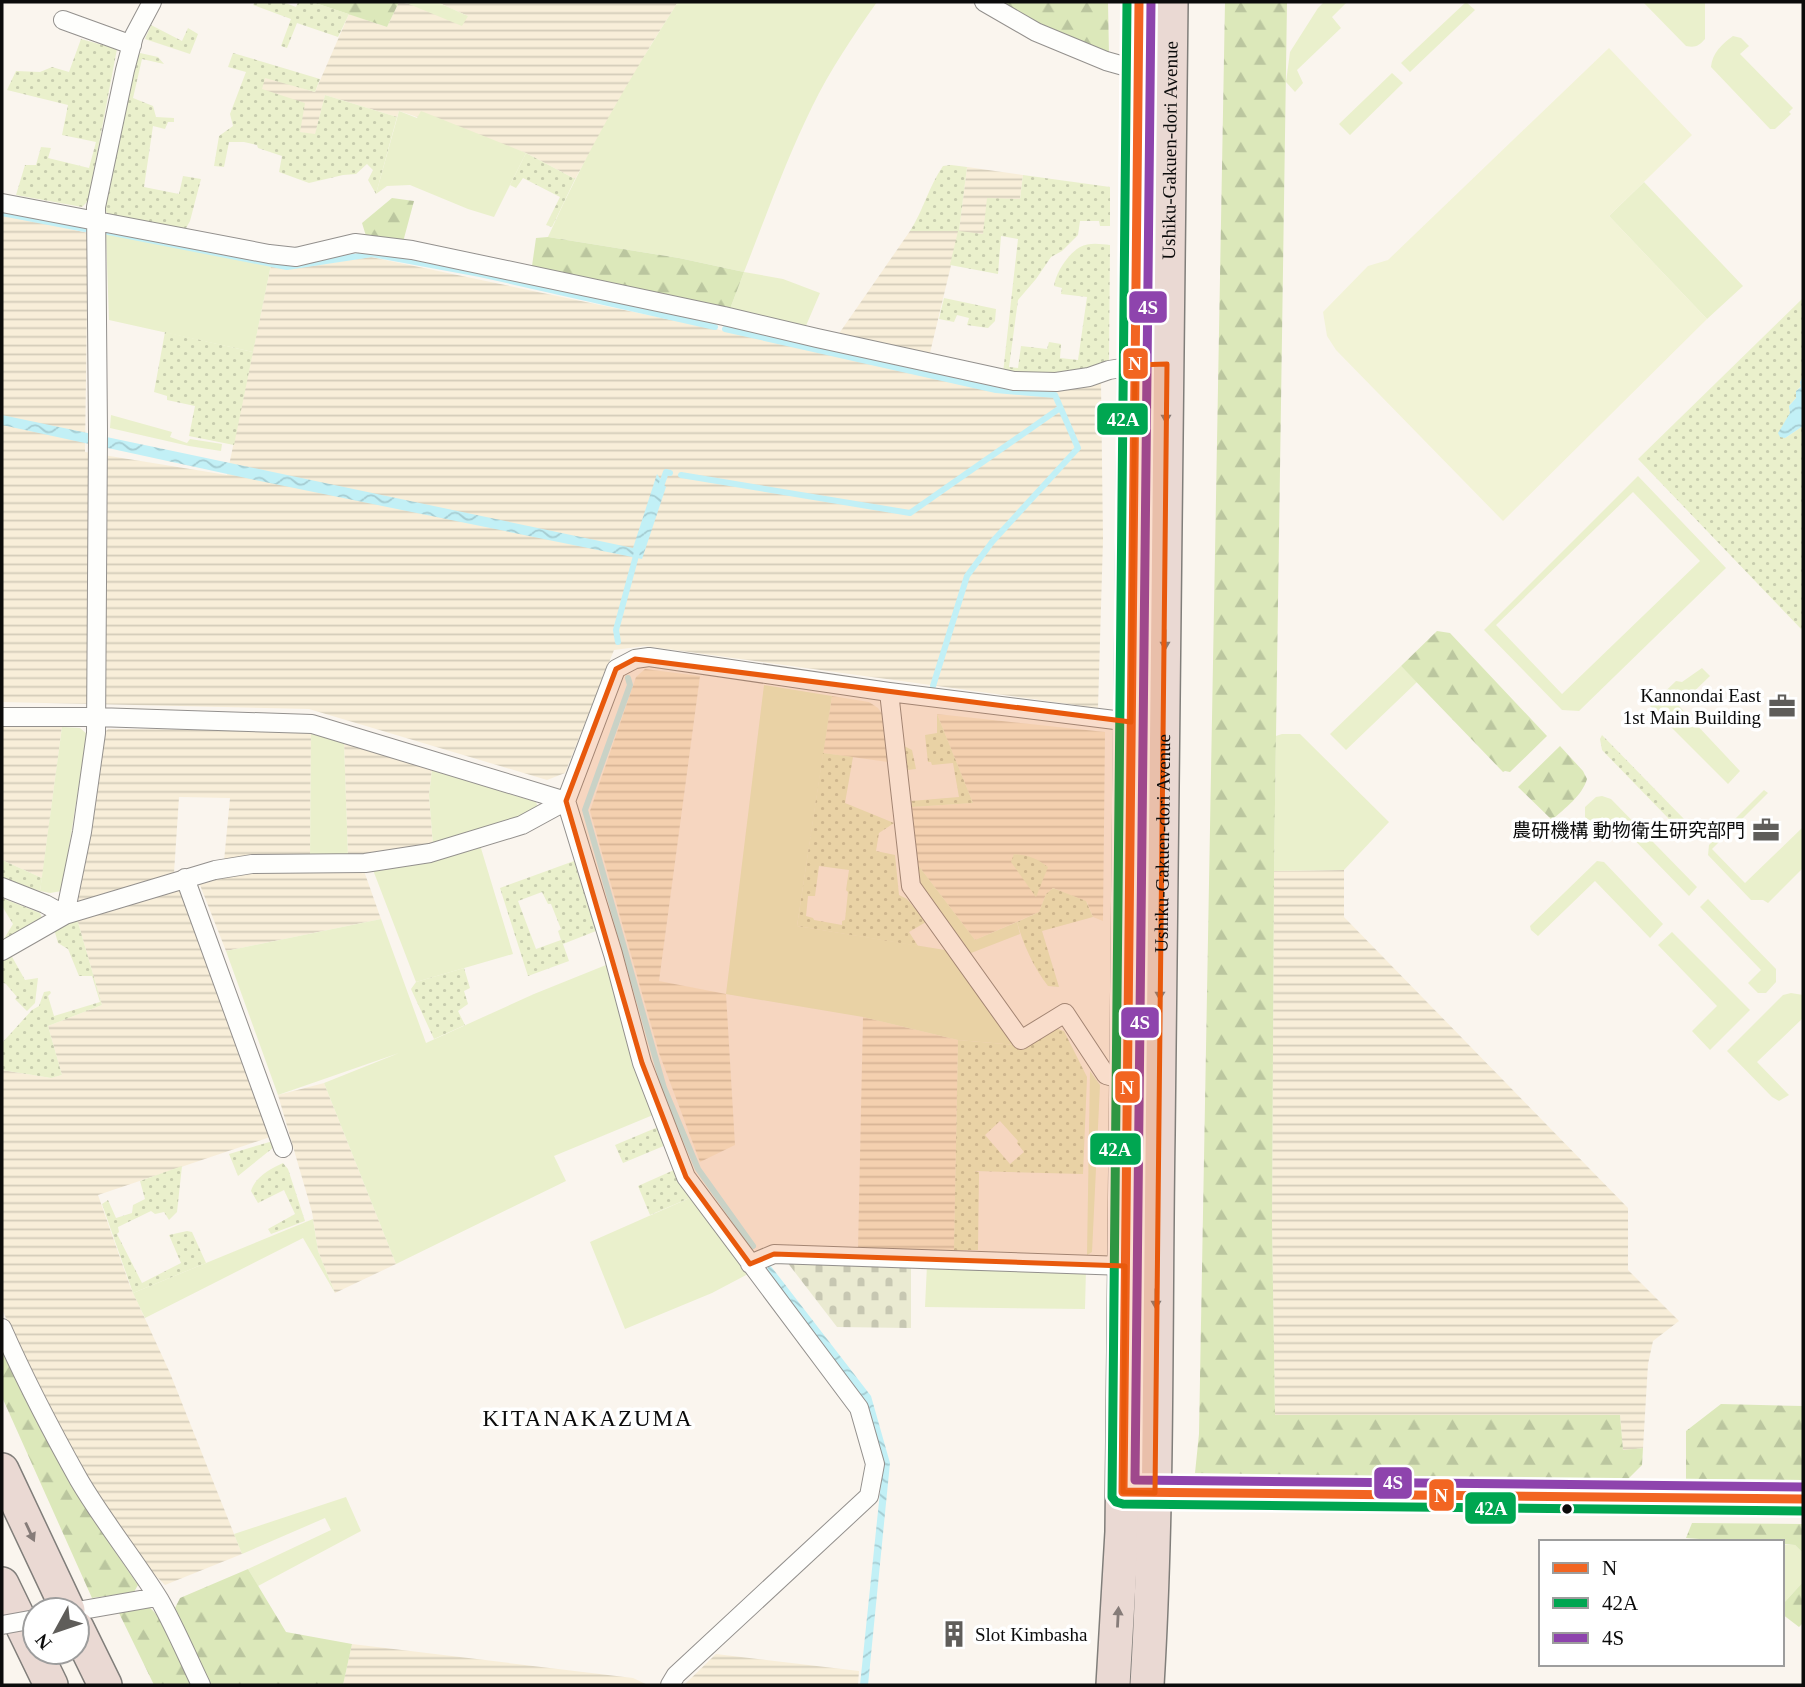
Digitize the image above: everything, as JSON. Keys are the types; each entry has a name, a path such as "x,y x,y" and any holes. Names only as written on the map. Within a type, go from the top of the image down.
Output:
{"highway":[{"name":"Ushiku-Gakuen-dori Avenue","path":"1139,2 1138,69 1164,721 1155,1493 1147,1685"},
{"name":"Ushiku-Gakuen-dori Avenue","path":"1113,1685 1122,1548 1131,722 1171,2"},
{"path":"2,1470 61,1596"},
{"path":"2,1584 51,1685"},
{"path":"91,1656 105,1685"}],"street":[{"path":"65,915 82,832 96,733 96,220 125,70 134,36 152,2"},
{"path":"984,2 1035,32 1106,61 1138,69"},
{"path":"63,20 132,46"},
{"path":"2,203 296,257 355,243 412,250 1014,381 1056,382 1089,377 1109,370 1151,365"},
{"path":"670,1685 676,1675 869,1496 875,1464 858,1406 686,1177 642,1063 613,954 566,801 616,669 635,659 649,657 889,692 1131,722"},
{"path":"889,692 911,886 1021,1040 1065,1013 1106,1074 1127,1081"},
{"path":"2,717 96,717 312,724 566,801"},
{"path":"2,951 65,915 215,870 252,864 365,863 430,853 522,825 566,801"},
{"path":"185,878 283,1148"},
{"path":"2,887 65,915"},
{"path":"750,1264 774,1254 1125,1266"},
{"path":"2,1328 29,1388 80,1480 157,1597 201,1685"},
{"path":"1123,1492 1803,1499"},
{"path":"91,1608 157,1597"},
{"path":"2,1625 21,1622"}],"highlighted area":[{"path":"1167,364 1155,1493 1123,1492 1125,1266 774,1254 750,1264 686,1177 642,1063 566,801 616,669 635,659 1131,722 1135,365"}],"shaded area":[{"path":"399,2 468,16 437,2 678,2 575,179 526,153 399,111 397,117 325,95 315,135 299,132 261,89 265,77 315,92 349,14 387,27"},
{"path":"967,167 1023,175 1020,199 983,234 959,232 929,357 838,335 910,231 959,231"},
{"path":"2,214 88,233 85,452 227,475 271,265 290,269 371,257 1016,392 1101,382 1103,540 1098,708 645,646 614,650 565,773 547,780 309,709 2,702"},
{"path":"645,669 700,676 659,981 726,994 735,1145 700,1162 659,1053 590,811 636,677"},
{"path":"832,696 869,702 878,708 883,715 888,762 823,753"},
{"path":"937,714 1105,732 1103,921 1093,917 1087,902 1053,888 1046,894 1039,912 975,940 918,865 912,807 973,803"},
{"path":"2,725 62,727 42,878 2,860"},
{"path":"108,729 300,730 311,734 310,858 224,861 230,798 179,797 174,873 86,905 77,899 105,732"},
{"path":"344,742 432,770 429,795 433,845 348,857"},
{"path":"240,870 364,871 381,919 226,951 198,880"},
{"path":"1344,870 1344,917 1628,1208 1628,1270 1679,1321 1653,1341 1648,1364 1643,1448 1623,1451 1620,1415 1275,1416 1272,1224 1274,871"},
{"path":"175,887 182,893 270,1137 98,1195 130,1286 170,1373 242,1554 165,1585 144,1564 92,1492 44,1405 2,1309 2,1070 51,1078 62,1075 48,1026 102,1005 77,919"},
{"path":"863,1017 958,1040 954,1250 858,1249"},
{"path":"324,1083 396,1264 335,1293 318,1251 312,1212 278,1095"},
{"path":"352,1644 633,1678 648,1685 343,1685"},
{"path":"716,1654 859,1671 858,1685 684,1685"}],"green space":[{"path":"255,2 283,2 296,7 298,2 312,2 349,14 338,37 297,23 287,48 281,46 291,19 253,5"},
{"path":"312,2 399,2 387,27"},
{"path":"404,2 437,2 468,16 462,26"},
{"path":"678,2 877,2 842,53 812,107 744,272 679,258 548,237 608,117"},
{"path":"1000,2 1108,2 1109,55 1038,25"},
{"path":"1225,2 1287,2 1274,871 1272,1224 1275,1415 1620,1415 1623,1450 1643,1448 1642,1465 1627,1480 1195,1473 1199,1434"},
{"path":"1324,2 1347,2 1332,17 1341,28 1297,70 1303,83 1295,92 1286,82 1290,52"},
{"path":"1466,2 1475,10 1410,72 1401,63"},
{"path":"1643,2 1705,2 1705,39 1697,46 1686,46"},
{"path":"151,25 182,41 188,28 198,34 190,54 145,39"},
{"path":"1733,36 1741,38 1749,46 1740,54 1793,108 1789,112 1791,114 1775,129 1770,129 1711,67 1718,49"},
{"path":"81,39 117,49 88,201 82,207 16,195 25,165 36,165 41,147 51,148 48,158 89,168 96,142 62,135 68,105 7,90 16,71 40,72 52,67 69,72"},
{"path":"1609,48 1692,135 1609,216 1707,319 1503,521 1336,350 1327,336 1323,312 1368,266 1388,260"},
{"path":"140,53 158,57 164,64 142,59 133,98 153,106 156,117 174,118 174,122 168,122 165,129 153,126 144,187 179,194 183,176 201,179 185,230 109,216 104,208 136,58"},
{"path":"233,53 320,79 315,92 265,78 262,89 305,103 300,132 315,134 325,95 397,117 376,194 368,180 373,170 367,164 356,174 309,183 279,172 282,156 244,142 229,142 224,167 214,166 219,136 233,126 230,114 246,72 228,67"},
{"path":"1392,73 1403,83 1350,135 1339,124"},
{"path":"399,111 417,118 421,111 526,153 494,217 410,185 387,186 376,194"},
{"path":"526,153 575,179 552,227 546,225 560,197 523,178 516,188 510,185"},
{"path":"943,166 967,167 959,231 983,234 987,198 1020,199 1023,175 1110,187 1110,226 1100,226 1099,221 1080,221 1078,235 1062,251 1051,257 1018,300 1009,367 1018,368 1021,346 1047,349 1049,342 1061,344 1060,358 1078,360 1087,297 1061,294 1062,288 1054,286 1060,269 1071,254 1084,245 1095,244 1110,245 1109,364 1063,375 1003,373 1018,239 1001,236 998,274 950,265 958,231 910,231 938,174"},
{"path":"1644,182 1743,286 1707,319 1609,216"},
{"path":"392,198 414,201 403,242 366,236 362,223"},
{"path":"106,234 271,265 253,352 109,320"},
{"path":"548,237 679,258 744,272 730,309 532,266 536,238"},
{"path":"744,272 783,279 820,293 805,328 730,309"},
{"path":"944,298 996,309 995,321 988,328 967,325 969,318 957,315 954,322 939,319"},
{"path":"1803,298 1803,376 1801,386 1796,391 1796,398 1789,406 1785,438 1803,426 1803,631 1638,459"},
{"path":"165,332 253,352 234,445 189,436 195,406 167,400 167,396 154,392"},
{"path":"111,415 172,432 170,437 187,443 190,439 222,444 221,451 110,428"},
{"path":"1638,476 1726,568 1579,711 1562,710 1484,630","holes":["1633,492 1700,561 1562,694 1496,625"]},
{"path":"1437,631 1450,633 1547,736 1510,772 1503,772 1401,666"},
{"path":"1401,666 1417,682 1346,750 1330,734"},
{"path":"1702,668 1710,676 1679,706 1740,771 1728,784 1650,706 1676,681 1682,682"},
{"path":"764,685 832,696 797,926 945,950 1016,1045 958,1040 863,1017 726,994"},
{"path":"937,714 973,803 912,807 911,801 959,797 953,763 932,765 928,762 925,735 937,733"},
{"path":"62,727 80,728 87,734 62,891 50,893 40,891"},
{"path":"311,734 344,742 348,857 310,858"},
{"path":"1300,734 1389,822 1344,870 1274,871 1276,736"},
{"path":"1602,735 1684,819 1669,819 1602,750"},
{"path":"904,746 912,750 916,769 907,770"},
{"path":"1560,746 1587,779 1577,796 1552,820 1518,787"},
{"path":"823,753 853,757 845,803 894,823 879,833 876,851 895,855 899,895 907,899 926,922 909,932 918,946 797,926","holes":["819,866 849,870 845,920 842,925 806,916 808,896 815,896"]},
{"path":"432,770 536,802 538,808 433,845 429,795"},
{"path":"1764,790 1768,793 1712,849 1745,883 1803,827 1803,868 1768,903 1751,900 1708,855 1709,845"},
{"path":"1596,797 1611,799 1697,887 1689,896 1613,818 1599,832 1585,817 1585,807"},
{"path":"480,845 513,954 416,982 373,870"},
{"path":"1014,854 1040,861 1048,867 1036,897 1011,862"},
{"path":"2,860 42,878 40,891 2,879"},
{"path":"574,861 596,931 563,944 569,961 528,976 500,888","holes":["542,892 548,904 551,904 561,929 558,931 561,940 536,949 518,901"]},
{"path":"1597,861 1604,862 1663,924 1650,938 1595,881 1538,936 1531,930 1530,926"},
{"path":"918,865 975,940 1017,922 1020,934 971,953 921,885"},
{"path":"1053,888 1086,901 1093,917 1042,931 1059,987 1048,986 1043,979 1022,939 1017,922 1039,912 1046,894"},
{"path":"2,898 40,913 43,920 2,942 13,924 2,906"},
{"path":"1708,899 1776,969 1776,982 1766,993 1758,993 1748,983 1761,970 1700,907"},
{"path":"77,919 102,1005 48,1026 62,1075 51,1078 2,1070 2,1043 32,1010 39,1006 44,992 51,993 48,996 54,1016 100,1002 92,976 79,976 68,949 58,943 54,929"},
{"path":"381,919 426,1043 606,965 632,1057 653,1115 554,1156 566,1181 396,1264 324,1083 399,1053 278,1095 226,951"},
{"path":"1672,932 1750,1010 1710,1050 1692,1031 1717,1006 1658,945"},
{"path":"11,955 25,980 38,978 35,1003 27,1011 2,982 2,959"},
{"path":"464,968 470,988 464,991 468,1004 458,1011 465,1025 434,1039 411,989 416,982"},
{"path":"1783,995 1803,995 1803,1018 1757,1062 1789,1095 1779,1101 1727,1051"},
{"path":"1052,1027 1064,1031 1087,1077 1083,1174 974,1171 979,1172 978,1250 954,1250 958,1040 1016,1045 1023,1050","holes":["1000,1121 1024,1152 1010,1164 985,1135"]},
{"path":"1090,1071 1100,1085 1092,1252 1087,1255"},
{"path":"658,1127 666,1145 623,1163 615,1145"},
{"path":"273,1141 274,1147 238,1176 229,1154"},
{"path":"283,1163 288,1169 305,1221 271,1234 268,1229 295,1214 284,1190 258,1203 251,1191 259,1178"},
{"path":"182,1166 177,1212 169,1220 164,1212 155,1214 151,1211 118,1227 117,1234 142,1283 181,1263 169,1235 192,1232 206,1263 133,1293 102,1204 108,1200 116,1218 132,1213 133,1205 145,1199 140,1181"},
{"path":"674,1170 682,1188 692,1197 650,1215 638,1186"},
{"path":"692,1197 748,1274 712,1293 625,1329 590,1242"},
{"path":"313,1219 318,1251 335,1293 303,1238 145,1318 133,1293"},
{"path":"787,1262 911,1264 911,1328 837,1327"},
{"path":"927,1265 1086,1269 1085,1309 925,1307"},
{"path":"2,1346 92,1518 138,1585 134,1592 92,1598 2,1397"},
{"path":"1721,1404 1803,1406 1803,1480 1686,1479 1686,1431"},
{"path":"346,1497 361,1531 258,1586 248,1569 331,1530 325,1518 242,1554 234,1534"},
{"path":"1692,1523 1803,1524 1803,1553 1795,1545 1784,1544 1784,1540 1686,1538"},
{"path":"1784,1545 1795,1545 1803,1553 1803,1582 1784,1603"},
{"path":"248,1569 286,1632 352,1644 343,1685 211,1685 175,1608 180,1598"},
{"path":"1803,1582 1803,1623 1799,1627 1784,1616 1784,1603"},
{"path":"146,1605 167,1630 193,1685 154,1685 119,1613"}],"water":[{"path":"1803,376 1803,426 1785,438 1780,437 1778,433 1790,413 1789,406 1796,398 1796,391 1801,387"},
{"path":"2,415 633,548 657,474 666,487 642,559 2,425"},
{"path":"770,1265 871,1396 890,1463 868,1685 860,1685 883,1463 866,1401 765,1271"}],"waterway":[{"path":"2,213 85,229"},
{"path":"108,232 287,267 372,254 480,274 715,327"},
{"path":"725,329 996,390 1055,395 1078,448 992,542 967,576 933,686"},
{"path":"681,475 910,513 1060,408"},
{"path":"660,489 666,472 670,473"},
{"path":"618,642 616,630 637,552"},
{"path":"628,678 630,685 585,810 664,1088 698,1169 753,1246"}],"transit line":[{"name":"42A","path":"1127,2 1112,1497 1123,1504 1803,1511"},
{"name":"N","path":"1139,2 1123,1492 1803,1499"},
{"name":"4S","path":"1151,2 1135,1480 1803,1487"}],"place":[{"name":"Kannondai East 1st Main Building","path":"1782,706"},
{"name":"農研機構 動物衛生研究部門","path":"1766,830"},
{"name":"Slot Kimbasha","path":"954,1634"}],"district":[{"name":"KITANAKAZUMA","path":"588,1418"}]}
